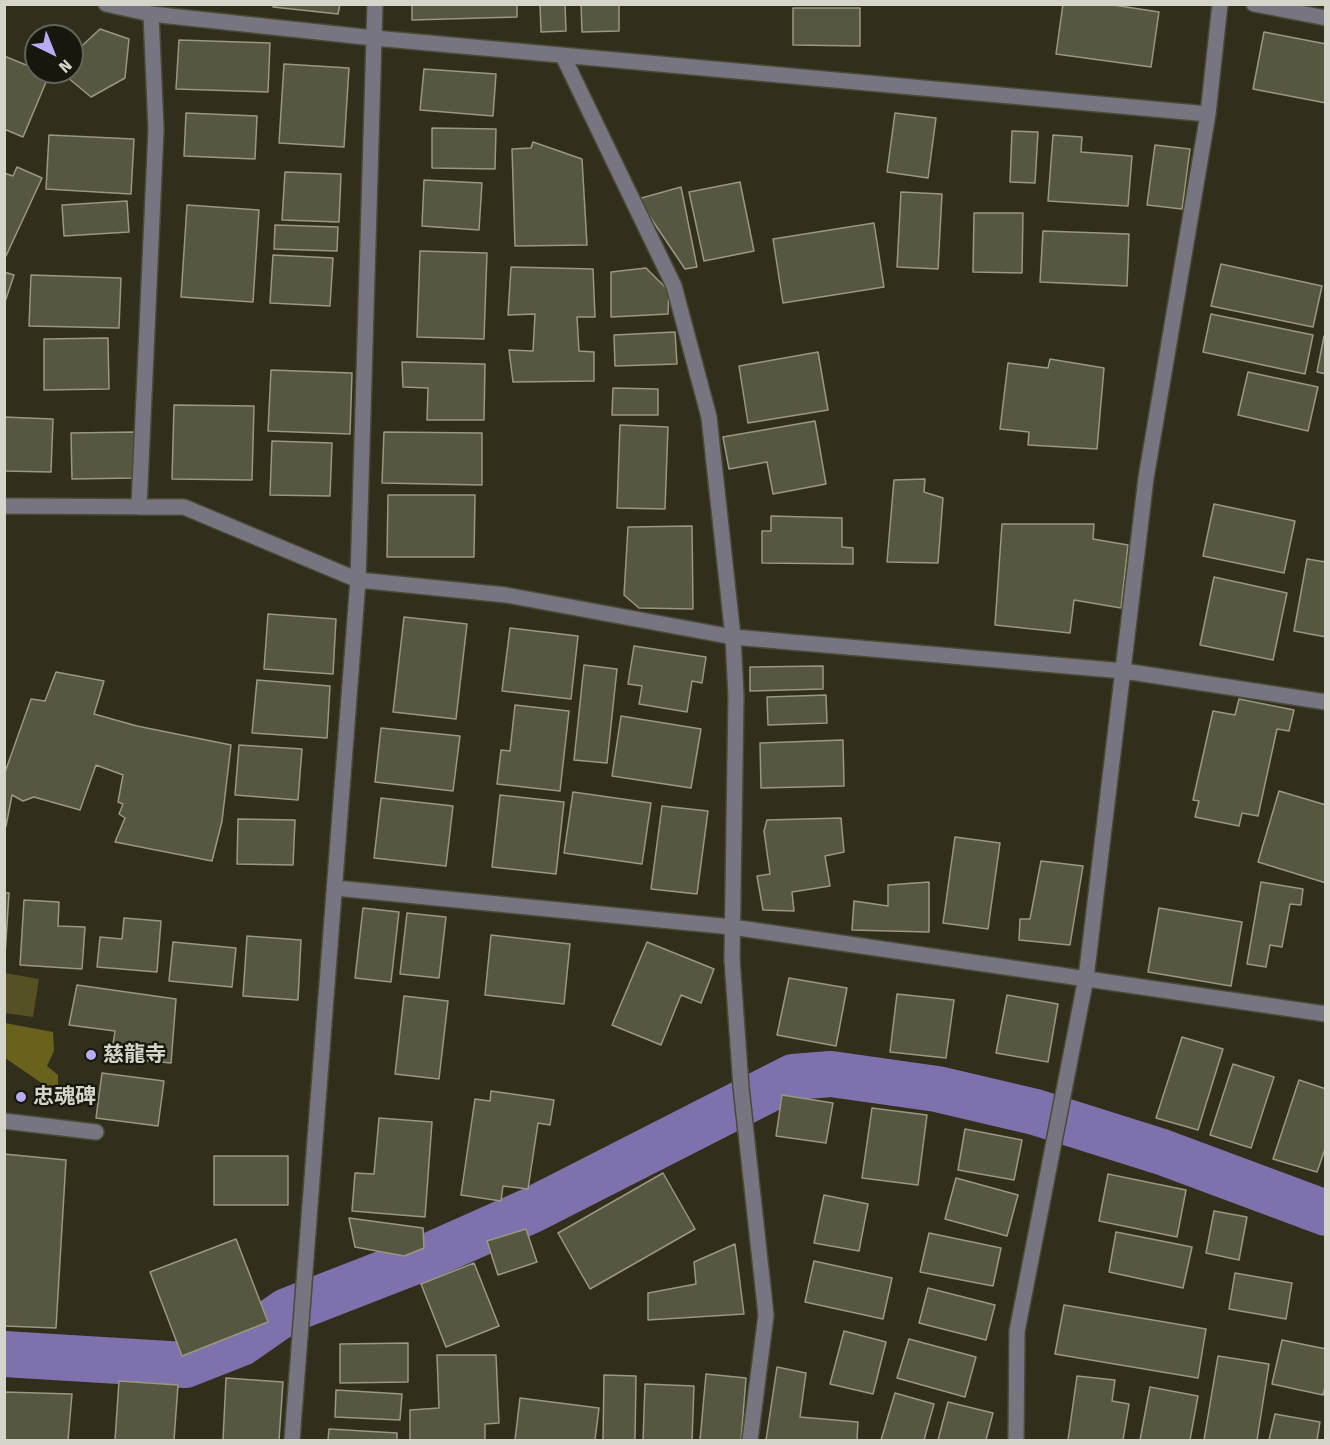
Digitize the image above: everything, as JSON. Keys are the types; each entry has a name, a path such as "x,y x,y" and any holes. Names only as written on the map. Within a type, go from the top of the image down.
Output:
{"street":[{"path":"106,4 151,14 374,39 1208,114"},
{"path":"292,1440 358,580 375,4"},
{"path":"1016,1440 1017,1330 1086,978 1146,478 1208,114 1220,4"},
{"path":"1254,4 1326,18"},
{"path":"139,507 156,129 151,14"},
{"path":"562,56 674,286 709,417 734,637 732,959 741,1087 766,1314 750,1440"},
{"path":"4,506 184,507 358,580 506,595 734,637 1124,671 1326,702"},
{"path":"335,888 732,927 1326,1014"},
{"path":"4,1121 96,1132"}],"shaded area":[{"path":"5,973 39,979 33,1017 5,1013"},
{"path":"5,1023 53,1032 54,1051 47,1066 58,1075 58,1085 46,1086 5,1058"}],"building":[{"path":"273,4 340,4 338,14 273,7"},
{"path":"412,4 517,4 517,17 412,20"},
{"path":"540,4 565,4 566,31 541,32"},
{"path":"581,4 619,4 619,31 582,32"},
{"path":"1063,4 1107,4 1159,12 1151,67 1056,54"},
{"path":"793,8 860,8 860,46 793,45"},
{"path":"100,29 129,39 125,78 91,97 75,84 84,84 84,44"},
{"path":"1264,32 1326,44 1326,103 1253,89"},
{"path":"179,40 270,43 268,92 176,89"},
{"path":"4,56 24,64 24,84 45,84 23,137 4,129"},
{"path":"284,64 349,68 344,147 279,143"},
{"path":"424,69 496,74 493,116 420,110"},
{"path":"186,113 257,116 255,159 184,156"},
{"path":"895,113 936,118 928,178 887,172"},
{"path":"432,128 496,129 495,169 432,168"},
{"path":"1012,131 1038,132 1035,183 1010,182"},
{"path":"49,135 134,139 131,194 46,189"},
{"path":"1053,135 1082,137 1081,152 1132,156 1128,206 1048,201"},
{"path":"533,142 582,159 587,245 515,246 512,149 531,148"},
{"path":"1155,145 1190,149 1182,209 1147,205"},
{"path":"17,167 42,178 4,256 4,173 13,176"},
{"path":"285,172 341,174 339,222 282,220"},
{"path":"424,180 482,183 479,230 422,226"},
{"path":"740,182 754,251 704,261 689,192"},
{"path":"681,187 697,267 685,269 638,199"},
{"path":"901,192 942,194 938,269 897,267"},
{"path":"127,201 129,232 64,236 62,205"},
{"path":"187,205 259,210 253,302 181,297"},
{"path":"974,213 1023,213 1022,273 973,272"},
{"path":"874,223 884,287 783,303 773,239"},
{"path":"275,225 338,227 337,251 274,249"},
{"path":"1043,231 1129,234 1127,286 1040,282"},
{"path":"420,251 487,253 484,339 417,337"},
{"path":"273,255 333,258 330,306 270,303"},
{"path":"1221,264 1322,286 1313,327 1211,306"},
{"path":"511,267 593,269 595,317 577,317 579,351 594,352 594,381 513,382 509,350 533,351 535,314 508,315"},
{"path":"646,268 669,291 668,314 611,317 611,272"},
{"path":"4,272 14,275 4,305"},
{"path":"31,275 121,278 119,328 29,326"},
{"path":"1211,314 1313,335 1305,374 1203,352"},
{"path":"675,332 677,364 615,366 614,335"},
{"path":"1324,336 1326,336 1326,374 1317,372"},
{"path":"108,338 109,389 44,390 44,339"},
{"path":"818,352 828,410 748,423 739,366"},
{"path":"1050,359 1104,368 1097,449 1028,445 1029,432 1000,429 1008,363 1048,368"},
{"path":"402,362 485,364 484,420 427,420 428,388 403,387"},
{"path":"271,370 352,373 350,434 268,431"},
{"path":"1248,372 1318,387 1308,431 1238,415"},
{"path":"613,388 658,389 658,415 612,415"},
{"path":"174,405 254,406 252,480 172,479"},
{"path":"4,417 53,419 51,472 4,471"},
{"path":"815,421 826,484 773,494 767,462 729,469 723,437"},
{"path":"620,425 668,427 665,509 617,508"},
{"path":"136,432 136,478 72,479 71,433"},
{"path":"384,432 482,433 482,485 382,483"},
{"path":"272,441 332,443 330,496 270,495"},
{"path":"925,479 924,492 943,498 938,563 887,562 894,480"},
{"path":"388,495 475,495 474,557 387,557"},
{"path":"1214,504 1295,521 1284,573 1203,556"},
{"path":"771,516 842,518 842,547 853,548 853,564 762,563 762,531 771,531"},
{"path":"1002,524 1094,524 1093,539 1128,545 1121,608 1074,600 1070,633 995,625"},
{"path":"692,526 693,609 639,608 624,595 628,527"},
{"path":"1307,559 1326,562 1326,637 1294,631"},
{"path":"1214,577 1287,593 1273,660 1200,645"},
{"path":"268,614 336,619 333,674 264,669"},
{"path":"404,617 467,624 456,719 393,712"},
{"path":"510,628 578,636 571,699 502,691"},
{"path":"634,646 706,657 702,683 692,681 687,712 639,704 642,686 628,684"},
{"path":"584,665 617,669 607,763 574,760"},
{"path":"823,666 823,689 750,691 750,667"},
{"path":"56,672 104,681 94,714 137,726 231,745 222,821 212,861 115,842 125,818 119,814 123,804 118,802 123,775 96,765 80,810 34,797 23,801 12,795 6,826 4,826 4,775 31,699 45,701"},
{"path":"257,680 330,686 327,738 252,733"},
{"path":"826,695 827,723 768,725 767,697"},
{"path":"1239,699 1294,710 1289,731 1277,729 1258,816 1242,813 1239,826 1195,817 1199,801 1193,800 1213,711 1235,715"},
{"path":"515,705 569,711 560,791 497,784 501,750 510,751"},
{"path":"621,716 701,729 691,788 612,776"},
{"path":"381,728 460,736 453,791 375,782"},
{"path":"843,740 844,786 761,788 760,743"},
{"path":"239,745 302,749 298,800 235,795"},
{"path":"1279,791 1326,805 1326,883 1258,862"},
{"path":"573,792 651,803 642,864 564,853"},
{"path":"500,795 564,802 556,874 492,867"},
{"path":"381,798 453,806 446,866 374,858"},
{"path":"662,806 708,811 697,894 651,889"},
{"path":"841,818 844,852 825,856 830,886 792,892 794,911 763,910 757,876 770,874 764,831 767,820"},
{"path":"238,819 295,820 293,865 237,864"},
{"path":"955,837 1000,843 988,929 943,923"},
{"path":"1041,861 1083,866 1070,945 1019,940 1020,919 1030,919"},
{"path":"929,882 929,932 852,930 854,901 888,906 888,885"},
{"path":"1261,882 1303,889 1301,905 1290,904 1282,947 1270,945 1266,967 1247,964"},
{"path":"4,893 9,893 5,956 4,956"},
{"path":"24,900 59,902 58,926 85,927 82,969 20,965"},
{"path":"363,908 399,912 391,982 355,978"},
{"path":"1159,908 1242,922 1231,986 1148,972"},
{"path":"407,913 446,917 439,978 400,974"},
{"path":"124,918 161,921 157,972 97,967 100,937 122,939"},
{"path":"491,935 570,944 564,1004 485,995"},
{"path":"247,936 301,940 298,1000 243,996"},
{"path":"173,942 236,948 232,987 169,981"},
{"path":"647,942 714,969 701,1003 681,995 661,1045 612,1025"},
{"path":"789,978 847,988 836,1046 777,1035"},
{"path":"77,985 176,999 171,1063 111,1057 115,1031 69,1025"},
{"path":"897,994 954,1000 946,1058 890,1052"},
{"path":"1007,995 1058,1004 1048,1062 996,1053"},
{"path":"404,996 448,1001 439,1079 395,1074"},
{"path":"1182,1037 1223,1049 1198,1130 1156,1118"},
{"path":"1233,1064 1274,1077 1251,1148 1210,1135"},
{"path":"102,1073 164,1081 158,1126 96,1118"},
{"path":"1299,1080 1326,1089 1326,1146 1317,1172 1273,1159"},
{"path":"491,1091 554,1100 550,1125 538,1123 528,1189 503,1186 501,1201 461,1195 475,1099 490,1101"},
{"path":"782,1095 833,1103 826,1143 776,1136"},
{"path":"872,1108 927,1115 918,1185 862,1178"},
{"path":"379,1118 432,1122 425,1217 352,1211 355,1173 374,1174"},
{"path":"965,1129 1022,1140 1014,1180 958,1170"},
{"path":"4,1154 66,1160 56,1328 4,1326"},
{"path":"214,1156 288,1156 288,1205 214,1205"},
{"path":"663,1173 695,1229 590,1289 558,1233"},
{"path":"1108,1174 1186,1190 1177,1237 1099,1221"},
{"path":"956,1178 1018,1195 1007,1236 945,1219"},
{"path":"824,1195 868,1204 859,1251 814,1243"},
{"path":"1214,1211 1247,1217 1239,1260 1206,1253"},
{"path":"349,1218 423,1228 424,1248 404,1256 355,1247"},
{"path":"526,1229 537,1262 498,1275 487,1241"},
{"path":"1116,1232 1192,1247 1183,1288 1109,1272"},
{"path":"929,1233 1001,1248 993,1286 920,1272"},
{"path":"236,1239 268,1322 182,1356 150,1272"},
{"path":"735,1244 744,1314 648,1320 648,1293 696,1284 694,1262"},
{"path":"814,1261 892,1278 883,1319 805,1302"},
{"path":"474,1263 499,1326 446,1347 421,1284"},
{"path":"1235,1273 1292,1283 1286,1319 1229,1309"},
{"path":"928,1288 995,1305 986,1340 919,1323"},
{"path":"1064,1305 1206,1329 1198,1378 1055,1354"},
{"path":"844,1331 886,1342 873,1394 830,1384"},
{"path":"909,1339 976,1357 965,1397 897,1378"},
{"path":"1282,1340 1326,1349 1326,1383 1323,1395 1272,1384"},
{"path":"408,1343 408,1382 340,1383 340,1344"},
{"path":"437,1355 496,1355 499,1423 485,1424 485,1440 410,1440 410,1410 439,1408"},
{"path":"1218,1356 1269,1364 1257,1440 1204,1440"},
{"path":"777,1367 806,1373 800,1417 858,1422 857,1440 766,1440"},
{"path":"706,1374 746,1378 741,1440 700,1440"},
{"path":"604,1375 636,1376 635,1440 603,1440"},
{"path":"1077,1376 1115,1380 1112,1401 1129,1404 1123,1440 1068,1440"},
{"path":"226,1378 283,1382 279,1440 223,1440"},
{"path":"119,1381 178,1385 174,1440 115,1440"},
{"path":"645,1384 694,1386 692,1440 643,1440"},
{"path":"1150,1387 1198,1396 1190,1440 1140,1440"},
{"path":"336,1390 402,1394 400,1420 335,1417"},
{"path":"4,1392 72,1394 68,1440 4,1440"},
{"path":"895,1393 934,1404 924,1440 881,1440"},
{"path":"520,1398 599,1408 595,1440 515,1440"},
{"path":"948,1402 993,1413 986,1440 938,1440"},
{"path":"1275,1414 1320,1422 1317,1440 1269,1440"},
{"path":"329,1429 397,1433 397,1440 328,1440"}],"waterway":[{"path":"4,1354 185,1365 241,1343 287,1311 431,1255 532,1210 793,1077 831,1074 937,1089 1035,1112 1162,1152 1326,1213"}],"place":[{"name":"慈龍寺","path":"91,1055"},
{"name":"忠魂碑","path":"21,1097"}]}
